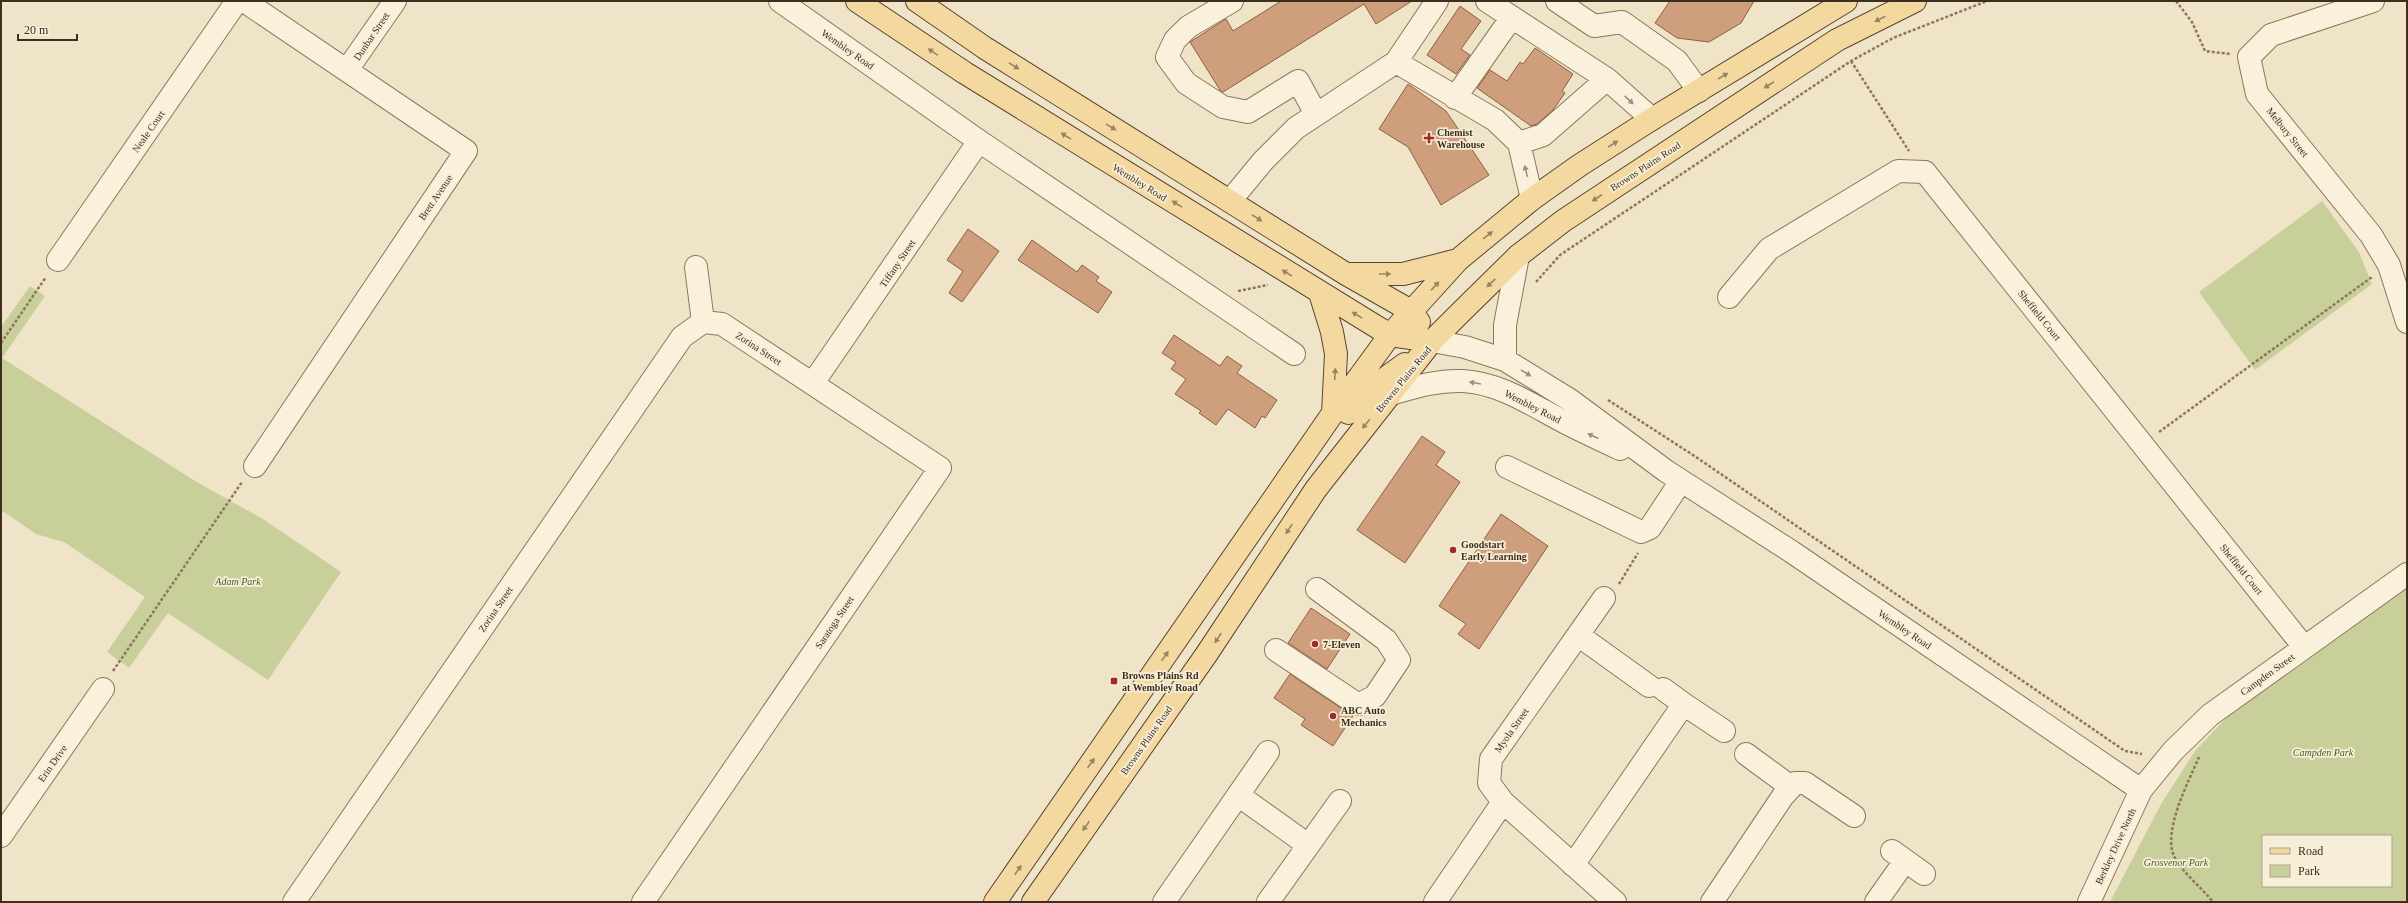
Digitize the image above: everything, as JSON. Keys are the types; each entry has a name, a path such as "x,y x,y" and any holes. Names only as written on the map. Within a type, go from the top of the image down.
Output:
{"main road":[{"name":"Wembley Road","path":"857,1 965,73 1298,280 1390,335 1432,341"},
{"path":"917,1 985,48 1346,274 1411,311 1432,341 1393,374 1369,390 1351,409 1317,455 1292,475"},
{"path":"995,902 1292,475 1333,413 1390,335 1458,260 1532,199 1580,165 1652,119 1846,1"},
{"name":"Browns Plains Road","path":"1033,902 1206,655 1316,489 1432,341 1518,256 1563,220 1837,40 1915,1"},
{"path":"1346,274 1403,274 1458,260"},
{"path":"1320,293 1332,332 1336,354 1333,413"}],"street":[{"name":"Neale Court","path":"58,260 237,1"},
{"name":"Brett Avenue","path":"244,1 466,151 255,466"},
{"name":"Dunbar Street","path":"347,70 394,1"},
{"name":"Wembley Road","path":"780,1 979,141 1294,354"},
{"path":"1232,1 1188,27 1175,40 1167,57 1186,83 1223,107 1248,112 1298,81 1316,114"},
{"path":"1230,201 1282,140 1316,114 1396,62 1437,1"},
{"path":"1487,1 1607,79 1652,119"},
{"path":"1557,1 1594,26 1622,22 1677,60 1700,91"},
{"path":"2249,57 2271,35 2373,1"},
{"path":"1455,98 1512,17"},
{"name":"Melbury Street","path":"2249,57 2257,94 2371,235 2389,265 2407,322"},
{"path":"1396,62 1455,98 1495,120 1519,143 1532,199"},
{"path":"1519,143 1543,135 1607,79"},
{"name":"Tiffany Street","path":"813,383 979,141"},
{"path":"1729,297 1768,249 1898,171 1925,172"},
{"name":"Sheffield Court","path":"1925,172 2304,647"},
{"path":"1505,360 1506,324 1518,256"},
{"path":"696,267 703,322"},
{"name":"Zorina Street","path":"294,902 682,336 703,322 722,324 813,383"},
{"name":"Wembley Road","path":"1432,341 1465,347 1505,360 1570,400 1674,476 1792,552 2141,790"},
{"name":"Wembley Road","path":"1391,394 1426,383 1442,381 1463,381 1484,385 1508,392 1570,425 1674,476"},
{"name":"Saratoga Street","path":"642,902 940,468 813,383"},
{"path":"1507,467 1641,532 1650,528 1674,476"},
{"name":"Campden Street","path":"2141,790 2173,751 2210,715 2407,574"},
{"path":"1276,650 1354,702 1360,704 1375,696 1399,660 1386,640 1317,589"},
{"name":"Myola Street","path":"1604,598 1491,760 1489,783 1503,802 1573,865 1606,899"},
{"path":"1578,635 1656,688 1724,731"},
{"name":"Erin Drive","path":"1,836 103,689"},
{"path":"1573,865 1671,721 1681,708 1688,707"},
{"path":"1164,902 1268,752"},
{"path":"1746,754 1792,787"},
{"path":"1712,902 1796,783 1805,783 1854,816"},
{"name":"Berkley Drive North","path":"2089,902 2141,790"},
{"path":"1238,795 1308,845"},
{"path":"1268,902 1340,801"},
{"path":"1435,902 1503,802"},
{"path":"1876,902 1899,856 1924,874"}],"path":[{"path":"1535,284 1560,255 1851,61 1892,38 1987,1"},
{"path":"2176,1 2192,22 2205,51 2249,57"},
{"path":"1851,61 1903,143 1925,172"},
{"path":"1,343 58,260"},
{"path":"2142,444 2389,265"},
{"path":"1209,296 1298,280"},
{"path":"1603,398 1696,457 2125,751 2139,755 2147,753"},
{"path":"103,689 114,668 238,487 255,466"},
{"path":"1604,598 1614,592 1631,568 1650,528"},
{"path":"2200,754 2176,812 2171,833 2174,858 2213,902"}],"green space":[{"path":"2322,201 2359,252 2372,284 2255,370 2199,292"},
{"name":"Adam Park","path":"30,286 45,296 2,358 195,481 263,519 341,572 268,680 168,613 129,668 107,652 145,597 64,542 36,534 1,510 1,327"},
{"name":"Campden Park","path":"2407,588 2407,902 2110,902 2161,804 2195,751 2231,713"}],"building":[{"path":"1281,1 1412,1 1376,24 1364,4 1223,92 1220,90 1190,42 1226,19 1233,31"},
{"path":"1670,1 1754,1 1741,23 1709,42 1677,38 1655,23"},
{"path":"1460,6 1481,21 1461,49 1470,55 1456,74 1427,55"},
{"path":"1535,48 1573,74 1562,91 1565,93 1553,110 1537,124 1531,126 1477,88 1490,70 1507,81 1520,62 1523,64"},
{"name":"Chemist Warehouse","path":"1408,84 1446,111 1489,175 1441,205 1408,147 1379,129"},
{"path":"968,229 999,251 962,302 949,293 963,271 947,260"},
{"path":"1032,240 1077,272 1082,265 1099,277 1096,281 1112,292 1098,313 1018,260"},
{"path":"1174,335 1220,366 1227,356 1242,366 1237,373 1277,400 1265,418 1262,416 1255,428 1228,409 1216,425 1199,413 1201,411 1175,394 1186,379 1171,369 1176,362 1162,353"},
{"path":"1422,436 1445,452 1436,465 1460,482 1405,563 1357,530"},
{"path":"1501,514 1548,546 1479,649 1458,634 1466,624 1439,606"},
{"name":"7-Eleven","path":"1311,608 1350,634 1327,669 1288,643"},
{"path":"1290,674 1353,716 1333,746 1301,725 1305,719 1274,698"}],"place":[{"name":"Chemist Warehouse","path":"1429,138"},
{"name":"Goodstart Early Learning","path":"1453,550"},
{"name":"7-Eleven","path":"1315,644"},
{"name":"Browns Plains Rd at Wembley Road","path":"1114,681"},
{"name":"ABC Auto Mechanics","path":"1333,716"}],"park label":[{"name":"Grosvenor Park","path":"2176,862"}]}
